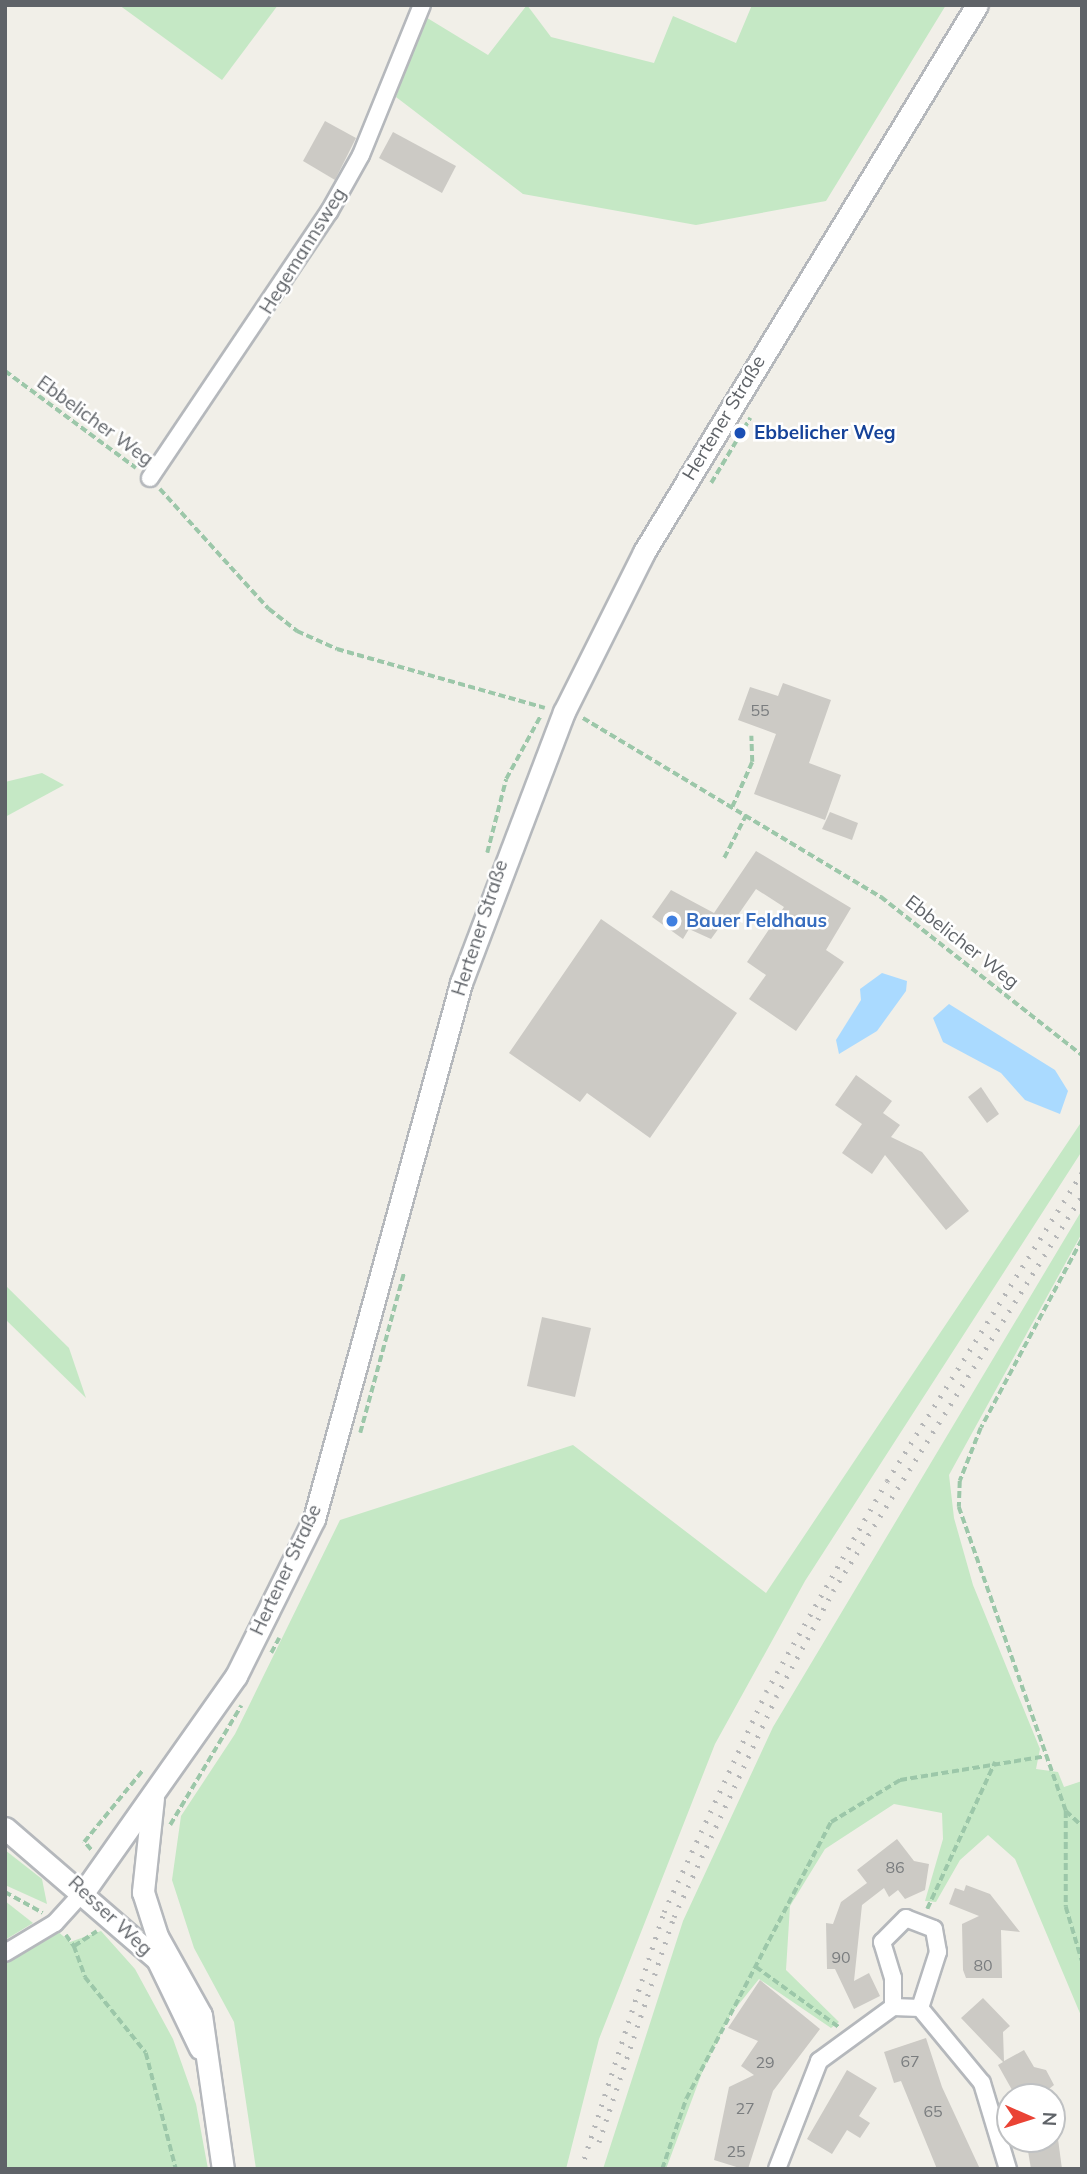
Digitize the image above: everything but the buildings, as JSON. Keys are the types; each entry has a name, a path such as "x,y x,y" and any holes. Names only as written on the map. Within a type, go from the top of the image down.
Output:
{"main road":[{"name":"Hertener Straße","path":"85,1890 236,1676 314,1519 461,983 528,791 573,720 678,494 977,5"},
{"name":"Resser Weg","path":"154,1791 143,1892 157,1936 201,2014 223,2169"},
{"name":"Resser Weg","path":"5,1828 85,1890 157,1959 206,2063"}],"street":[{"name":"Hegemannsweg","path":"150,478 329,212 361,155 422,5"},
{"path":"5,1953 55,1923 85,1890"},
{"path":"893,2007 893,1978 882,1942 906,1918 923,1920 934,1929 938,1952 920,2008"},
{"path":"777,2169 819,2061 893,2007 920,2008 982,2083 1008,2169"}],"path":[{"name":"Ebbelicher Weg","path":"5,371 150,478 269,609 297,631 347,652 573,720 746,814 881,897 1082,1055"},
{"path":"708,487 751,414"},
{"path":"573,720 587,705"},
{"path":"732,807 752,762 751,736"},
{"path":"724,858 746,814"},
{"path":"1082,1240 981,1428 960,1481 967,1542 1066,1811 1066,1907 1080,1945 1082,1961"},
{"path":"356,1446 405,1267"},
{"path":"266,1662 285,1626"},
{"path":"166,1836 246,1698"},
{"path":"662,2169 686,2099 831,1822 900,1780 995,1762 1047,1756"},
{"path":"923,1920 995,1762"},
{"path":"1066,1811 1082,1826"},
{"path":"74,1946 85,1977 146,2053 176,2169"},
{"path":"756,1967 852,2036"}],"green space":[{"path":"119,5 278,5 222,80"},
{"path":"527,5 551,37 654,63 673,16 736,43 752,5 946,5 826,201 696,225 523,194 396,97 424,16 488,55"},
{"path":"42,773 64,785 5,817 5,782"},
{"path":"1082,1121 1082,1151 805,1581 715,1744 599,2039 566,2169 256,2169 234,2022 194,1948 172,1880 181,1816 235,1734 340,1520 573,1445 766,1593"},
{"path":"1082,1210 1082,1233 949,1475 954,1518 973,1585 1040,1749 1036,1769 1058,1772 1064,1787 1082,1781 1082,2018 1015,1859 988,1835 960,1860 936,1902 925,1901 943,1839 942,1813 894,1804 825,1849 790,1906 786,1970 839,2022 831,2028 759,1979 731,2014 703,2070 666,2169 603,2169 683,1921 773,1727"},
{"path":"5,1285 69,1348 86,1398 5,1319"},
{"path":"5,1850 42,1879 47,1904 5,1885"},
{"path":"5,1901 33,1923 5,1940"},
{"path":"55,1929 70,1942 101,1931 135,1969 173,2039 196,2104 208,2169 5,2169 5,1959"}],"water":[{"path":"882,973 907,981 906,991 877,1031 839,1054 836,1040 861,1000 860,989"},
{"path":"949,1004 1055,1070 1068,1091 1060,1114 1025,1100 1001,1073 943,1042 933,1018"}],"railway":[{"path":"581,2169 664,1912 766,1692 887,1481 1082,1173"},
{"path":"599,2142 674,1917 776,1697 833,1591 1082,1195"}],"place":[{"name":"Ebbelicher Weg","path":"740,433"},
{"name":"Bauer Feldhaus","path":"672,921"}]}
